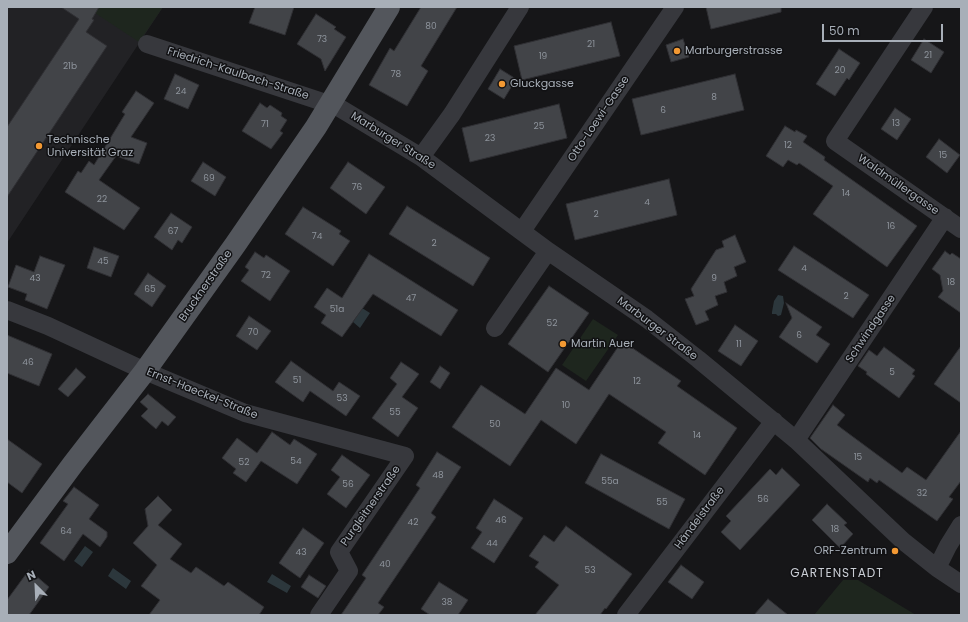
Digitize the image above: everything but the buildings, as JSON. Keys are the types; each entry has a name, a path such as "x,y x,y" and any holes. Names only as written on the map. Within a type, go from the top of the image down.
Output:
{"main road":[{"name":"Brucknerstraße","path":"7,553 145,371 240,239 316,127 389,7"}],"street":[{"path":"421,157 452,114 520,7"},
{"name":"Otto-Loewi-Gasse","path":"522,232 675,7"},
{"name":"Waldmüllergasse","path":"924,7 835,141 961,229"},
{"name":"Friedrich-Kaulbach-Straße","path":"147,44 329,104"},
{"name":"Marburger Straße","path":"329,104 344,110 421,157 548,251 647,319 796,440 902,541 937,568 961,584"},
{"name":"Schwindgasse","path":"796,440 945,217"},
{"path":"495,328 548,251"},
{"name":"Ernst-Haeckel-Straße","path":"7,310 48,326 145,371 245,413 405,456"},
{"name":"Händelstraße","path":"626,615 774,421"},
{"name":"Purgleitnerstraße","path":"319,615 349,571 339,552 405,456"},
{"path":"937,568 961,525"}],"shaded area":[{"name":"Technische Universität Graz","path":"7,7 163,7 7,243"},
{"path":"99,7 163,7 139,42 95,13"},
{"path":"778,295 783,296 784,303 781,315 778,316 776,314 772,314 772,312 774,301"},
{"path":"362,308 370,313 360,328 353,322"},
{"path":"593,319 618,335 586,381 562,365"},
{"path":"85,546 93,552 82,567 74,561"},
{"path":"113,568 131,581 126,589 108,576"},
{"path":"272,574 291,586 287,593 267,582"},
{"path":"843,580 858,580 916,615 814,615"}],"place":[{"name":"Marburgerstrasse","path":"677,51"},
{"name":"Gluckgasse","path":"502,84"},
{"name":"Technische Universität Graz","path":"39,146"},
{"name":"Martin Auer","path":"563,344"},
{"name":"ORF-Zentrum","path":"895,551"}],"district":[{"name":"GARTENSTADT","path":"837,574"}]}
